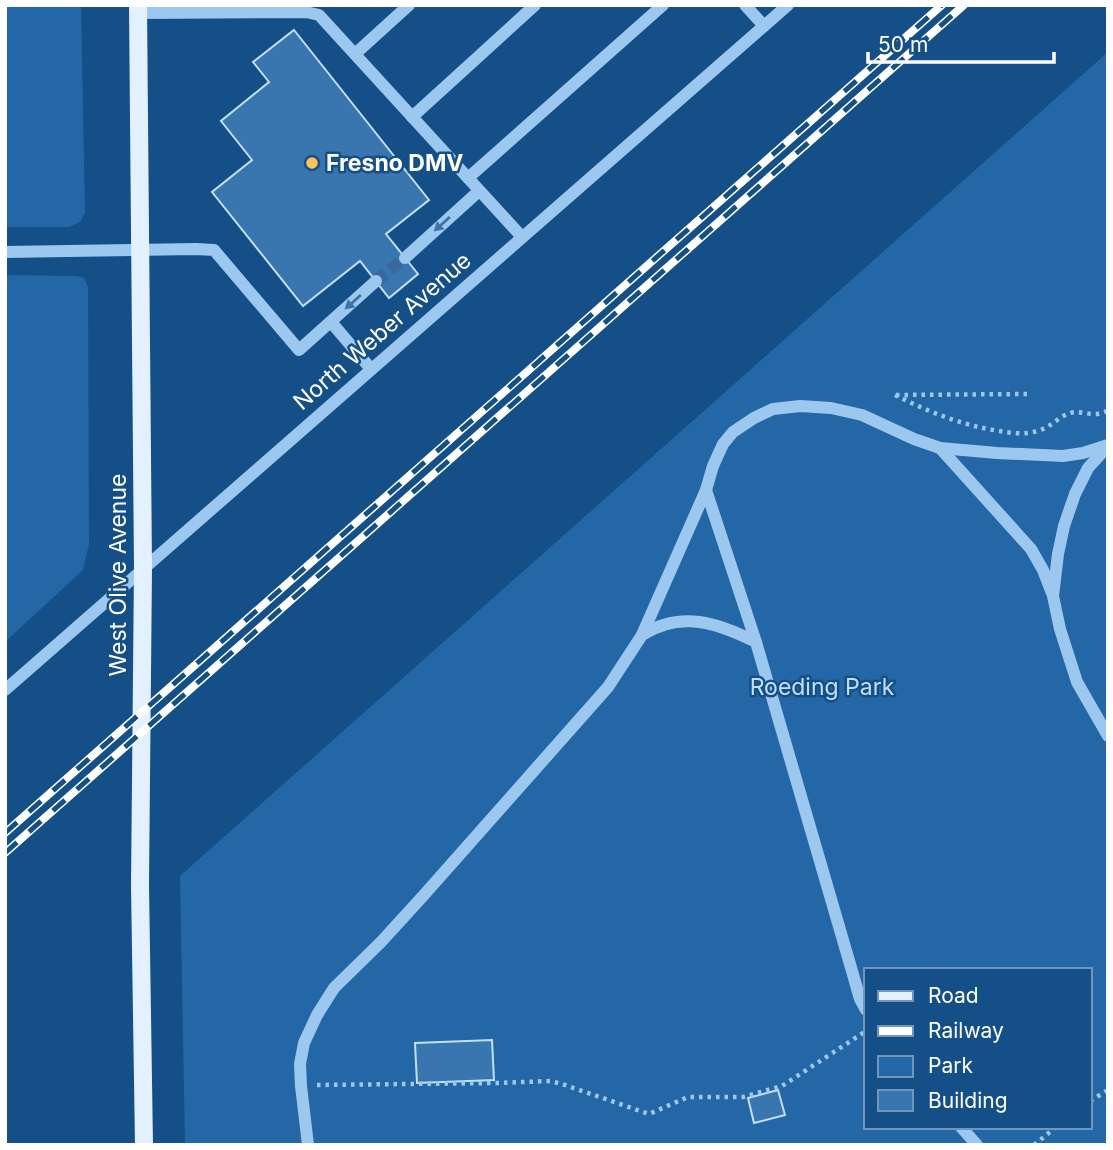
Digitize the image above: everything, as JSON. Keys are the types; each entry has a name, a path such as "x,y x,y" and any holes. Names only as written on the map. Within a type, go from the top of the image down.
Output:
{"main road":[{"name":"West Olive Avenue","path":"138,9 143,568 140,885 144,1145"}],"street":[{"path":"355,54 410,5"},
{"path":"412,117 535,5"},
{"path":"468,178 663,5"},
{"path":"745,5 764,26"},
{"name":"North Weber Avenue","path":"5,690 788,5"},
{"path":"138,9 287,9 319,15 522,237"},
{"path":"405,258 479,191"},
{"path":"5,251 214,250 299,349 376,282"},
{"path":"331,322 371,369"},
{"path":"308,1145 300,1064 304,1043 317,1015 334,988 381,942 608,687 642,635 706,490 713,466 723,444 733,432 773,409 800,406 831,408 862,415 940,448 1063,456 1108,445 1088,468 1075,494 1064,526 1053,596"},
{"path":"940,448 1031,549 1044,570 1077,682 1108,736"},
{"path":"706,490 756,642 864,1006"},
{"path":"642,635 655,626 670,622 709,622 756,642"},
{"path":"963,1129 977,1145"}],"path":[{"path":"1027,394 895,396 947,419 977,428 1007,432 1039,431 1074,412 1098,414 1108,411"},
{"path":"301,1086 550,1081 649,1114 688,1097 743,1097 782,1086 864,1032"},
{"path":"1092,1100 1108,1090"},
{"path":"1034,1145 1054,1129"}],"green space":[{"path":"5,5 81,5 85,213 80,222 69,227 5,227"},
{"name":"Roeding Park","path":"1108,52 1108,1145 185,1145 180,876"},
{"path":"5,275 76,276 84,278 88,287 89,544 83,570 5,642"}],"building":[{"path":"294,30 429,200 386,234 418,274 389,298 360,261 303,306 212,192 252,160 221,121 269,82 253,62"},
{"path":"492,1040 494,1080 417,1083 415,1043"},
{"path":"778,1090 785,1115 754,1123 748,1098"}],"tunnel":[{"path":"376,281 405,258"}],"railway":[{"path":"5,833 942,5"},
{"path":"5,853 964,5"}],"place":[{"name":"Fresno DMV","path":"312,163"}]}
